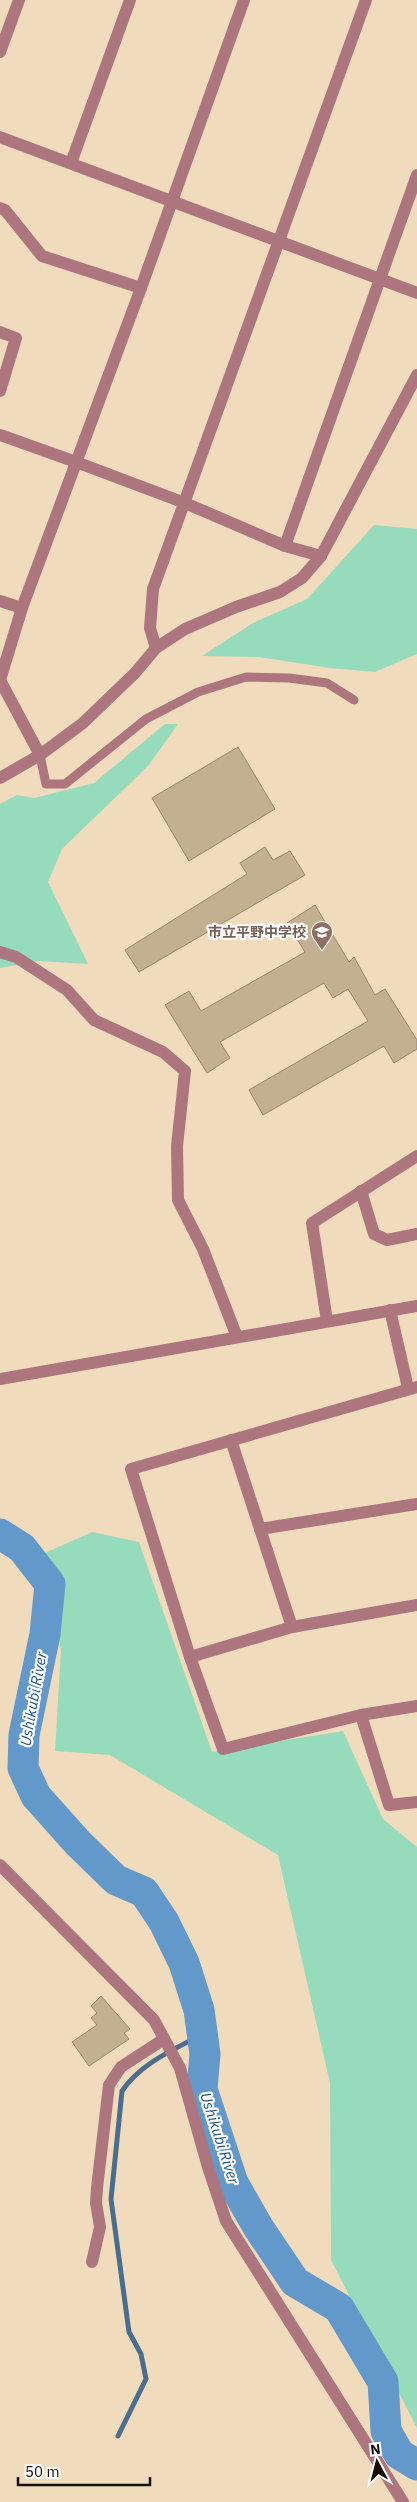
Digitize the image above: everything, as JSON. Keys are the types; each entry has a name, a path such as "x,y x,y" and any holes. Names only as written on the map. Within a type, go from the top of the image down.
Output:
{"street":[{"path":"0,52 19,0"},
{"path":"72,163 130,0"},
{"path":"40,755 0,680 22,608 141,288 170,201 244,0"},
{"path":"156,648 150,628 153,589 366,0"},
{"path":"0,136 417,293"},
{"path":"285,546 417,174"},
{"path":"0,208 5,210 42,256 141,288"},
{"path":"0,332 16,338 0,391"},
{"path":"0,778 40,755 83,723 136,673 156,648 185,629 236,607 280,592 302,578 320,556 417,375"},
{"path":"0,435 185,503 285,546 320,556"},
{"path":"0,601 22,608"},
{"path":"0,952 16,957 67,990 94,1020 163,1052 185,1071 177,1146 178,1200 203,1249 237,1337"},
{"path":"328,1321 312,1223 417,1156"},
{"path":"361,1191 374,1234 387,1240 417,1234"},
{"path":"0,1379 417,1306"},
{"path":"390,1310 412,1388 132,1470 190,1657 223,1749 361,1715 417,1706"},
{"path":"231,1440 292,1627"},
{"path":"260,1530 417,1504"},
{"path":"190,1657 292,1627 417,1605"},
{"path":"361,1715 390,1805 417,1802"},
{"path":"0,1865 154,2020 180,2068 208,2167 226,2221 403,2502"},
{"path":"92,2262 100,2227 96,2203 109,2085 121,2067 164,2039"}],"lane":[{"path":"40,755 46,784 64,784 146,719 198,692 246,677 289,678 327,683 354,700"}],"green space":[{"path":"374,525 417,529 417,654 375,672 330,668 259,657 202,656 253,623 307,599"},
{"path":"165,724 178,724 148,766 62,849 48,882 88,964 39,961 0,968 0,804 17,795 34,798 94,783"},
{"path":"92,1532 139,1542 212,1752 343,1731 383,1819 417,1847 417,2428 331,2260 330,2083 278,1855 110,1755 55,1751 61,1649 38,1556"}],"building":[{"path":"238,747 275,809 189,861 152,798"},
{"path":"265,847 273,860 290,851 305,875 139,972 125,950 247,874 240,863"},
{"path":"315,905 349,962 354,957 375,995 385,989 417,1040 417,1049 394,1063 384,1046 263,1115 249,1090 368,1021 348,989 333,998 324,983 220,1042 230,1058 207,1073 165,1005 189,991 201,1011 305,952 287,923"},
{"path":"101,1996 130,2029 124,2033 129,2039 89,2066 72,2042 97,2025 91,2018 97,2013 91,2006"}],"waterway":[{"name":"Ushikubi River","path":"0,1534 22,1548 50,1584 45,1634 24,1735 23,1768 36,1796 78,1843 116,1880 144,1892 164,1922 184,1963 199,2010 205,2054 202,2089 233,2183 258,2227 295,2282 339,2308 383,2382 386,2431 399,2454 417,2465"},
{"path":"118,2436 146,2379 141,2354 129,2332 111,2199 122,2091 148,2065 203,2034"}],"place":[{"name":"市立平野中学校","path":"322,951"}]}
